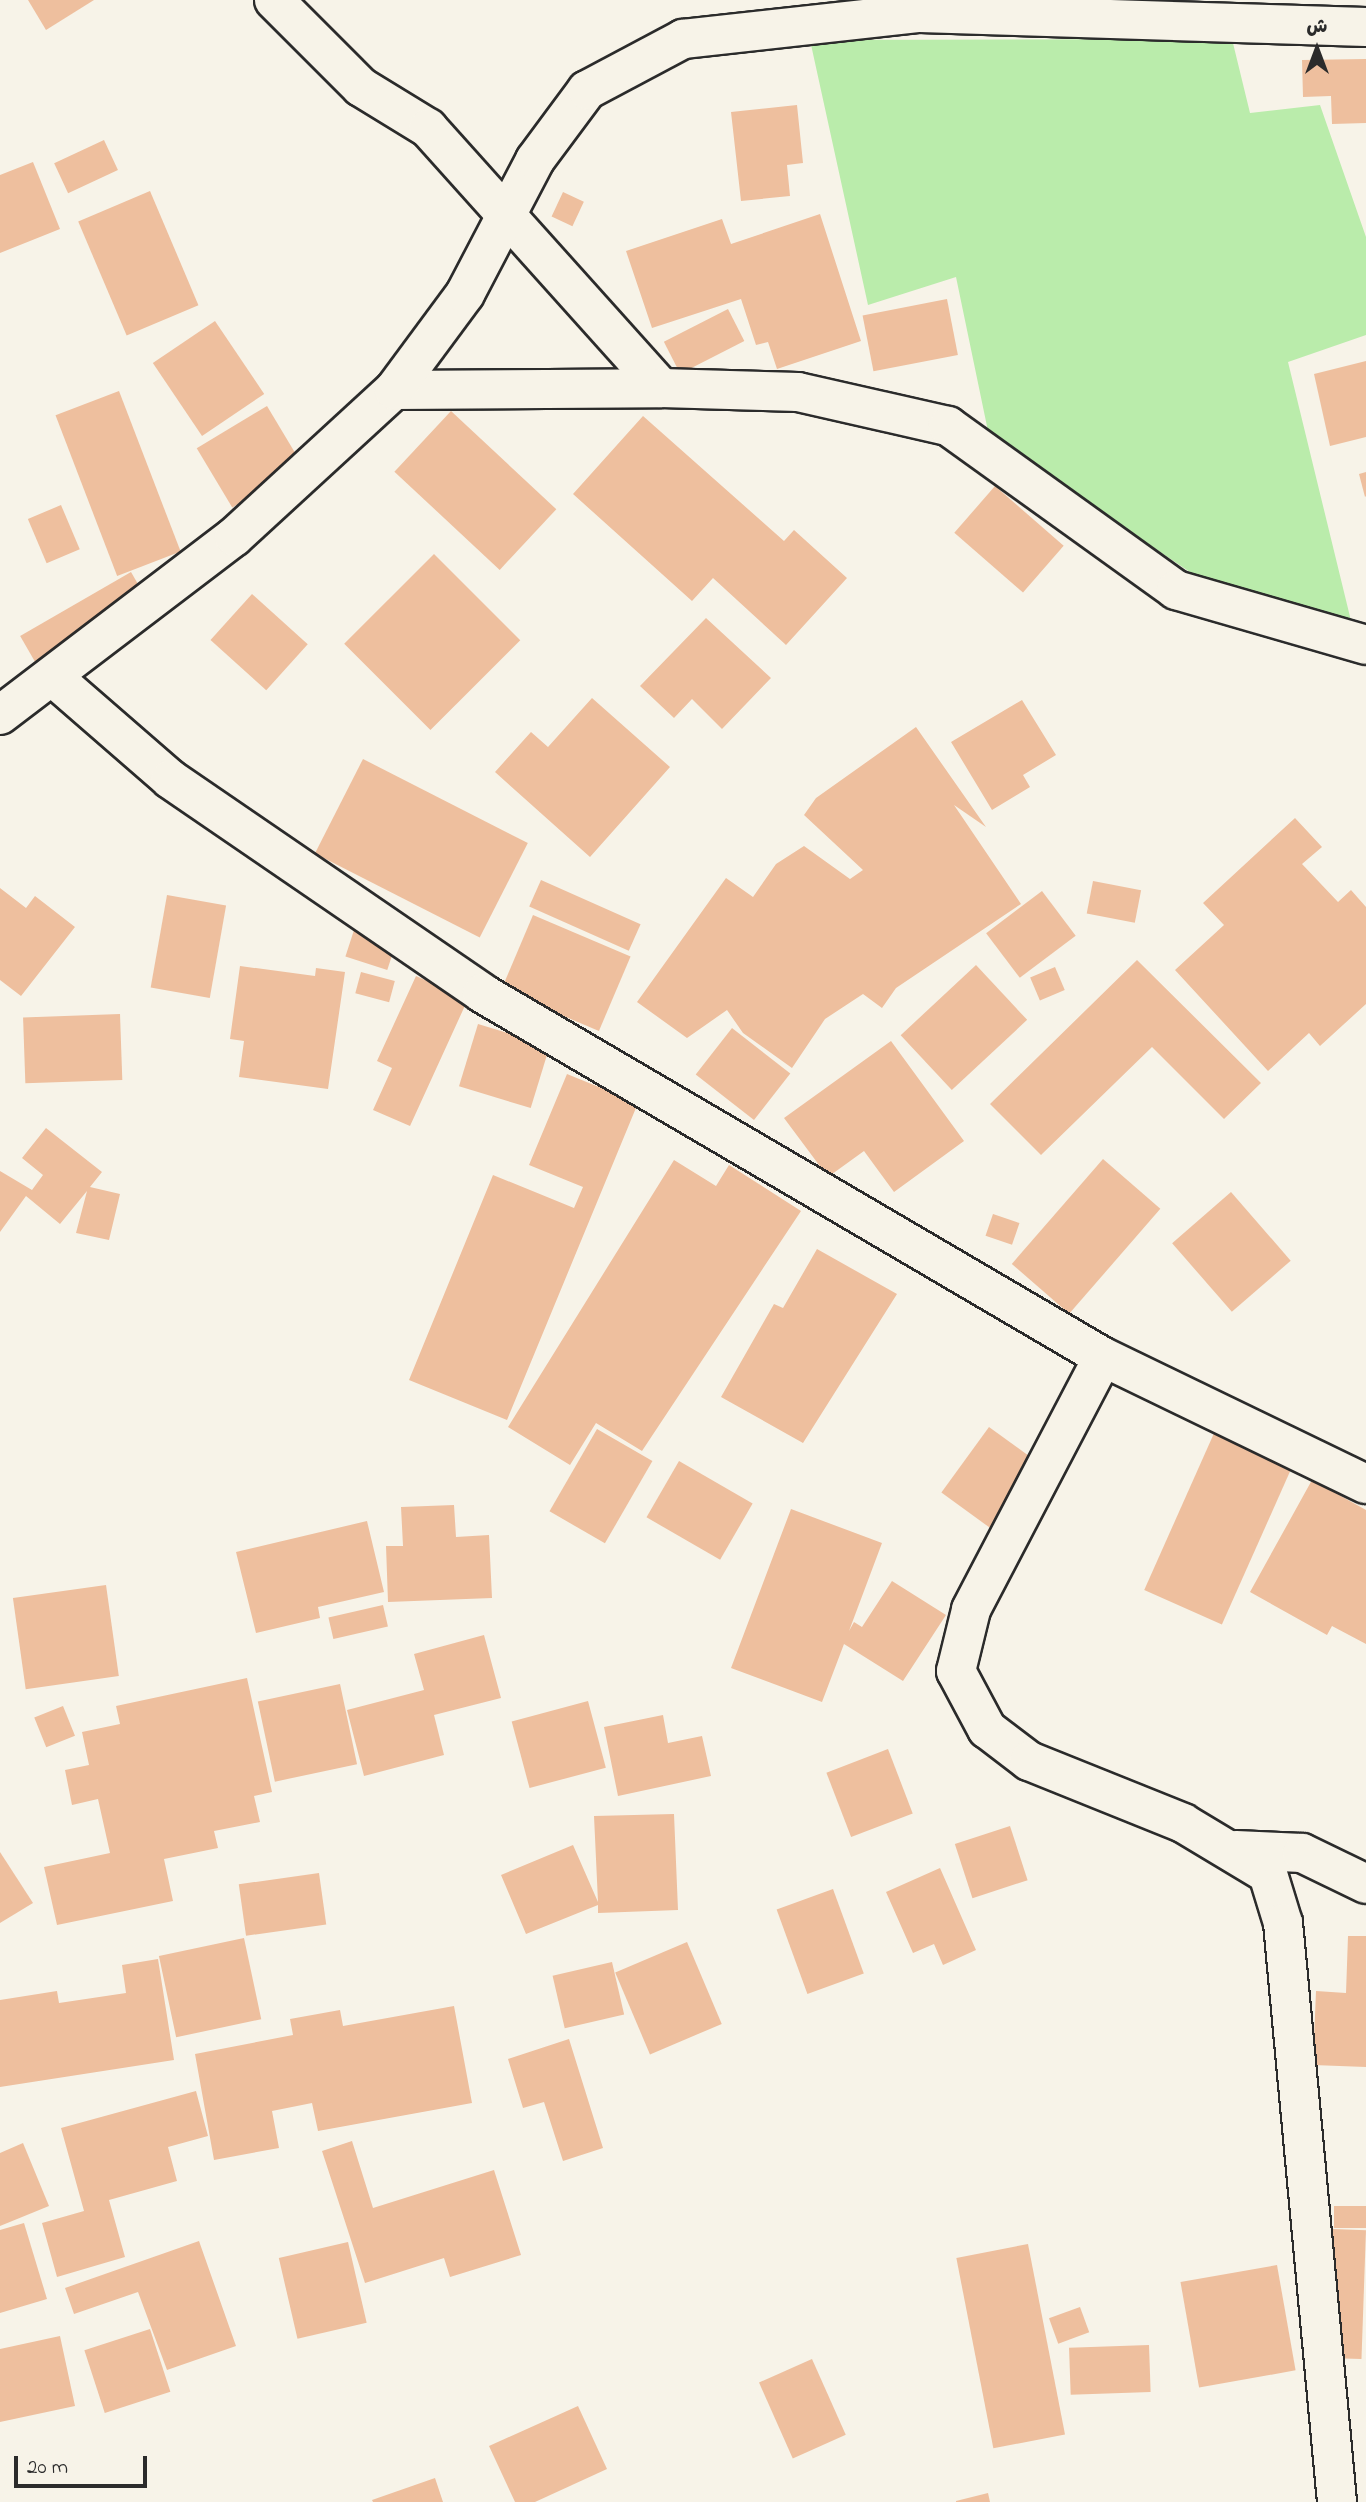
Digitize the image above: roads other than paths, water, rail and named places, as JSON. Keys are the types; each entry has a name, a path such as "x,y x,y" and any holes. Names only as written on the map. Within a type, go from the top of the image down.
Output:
{"street":[{"path":"274,0 361,87 428,128 508,211 661,388"},
{"path":"0,715 54,678 234,537 394,390 465,294 535,160 587,90 683,39 920,13 1366,27"},
{"path":"394,390 661,388 798,392 948,426 1176,590 1366,645"},
{"path":"54,678 170,779 482,993 1103,1357 1366,1484"},
{"path":"1103,1357 971,1610 956,1671 988,1729 1029,1761 1236,1850 1268,1874 1283,1923 1337,2502"},
{"path":"1236,1850 1302,1853 1366,1884"}]}
